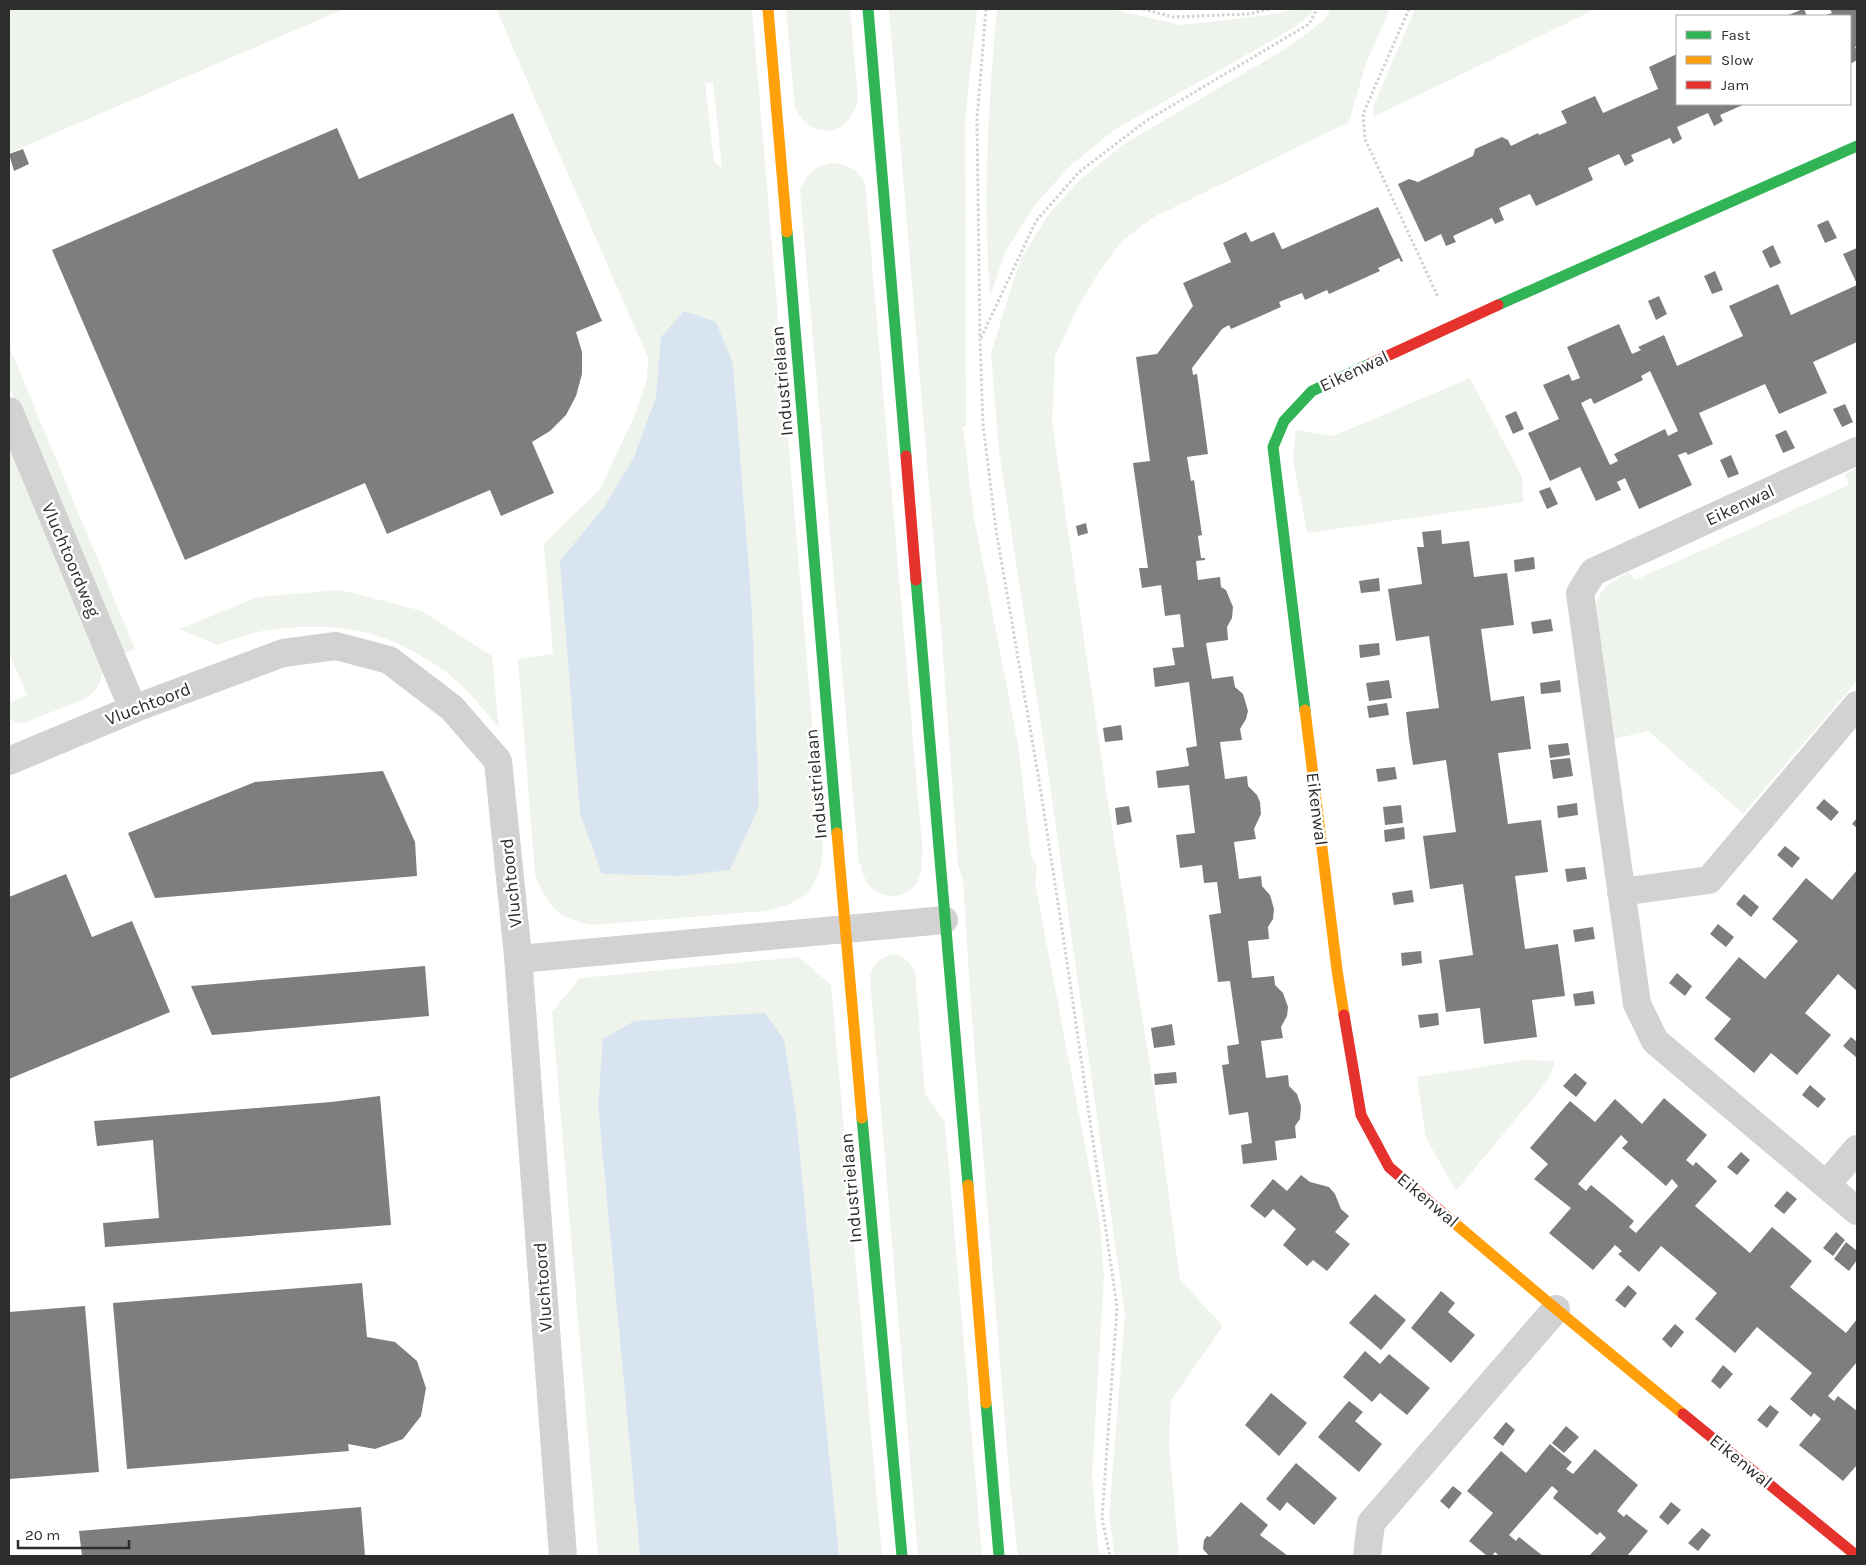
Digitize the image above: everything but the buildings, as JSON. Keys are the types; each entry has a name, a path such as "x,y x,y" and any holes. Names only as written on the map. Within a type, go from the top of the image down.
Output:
{"main road":[{"name":"Industrielaan","path":"768,9 846,928 902,1556"},
{"path":"868,9 999,1556"},
{"name":"Eikenwal","path":"1857,146 1452,326 1312,391 1284,421 1273,447 1337,970 1360,1115 1389,1167 1556,1309 1857,1556"}],"street":[{"name":"Vluchtoordweg","path":"9,411 133,709"},
{"name":"Eikenwal","path":"1857,451 1593,572 1580,593 1637,1004 1655,1041 1857,1211"},
{"name":"Vluchtoord","path":"9,761 133,709 283,654 336,646 389,660 452,708 498,761 518,956 563,1556"},
{"path":"1621,892 1709,880 1857,705"},
{"path":"518,956 530,958 944,920"},
{"path":"1826,1185 1857,1149"},
{"path":"1367,1556 1371,1523 1556,1309"}],"path":[{"path":"986,9 977,119 982,424 996,530 1045,818 1116,1307 1102,1518 1110,1556"},
{"path":"1143,9 1172,17 1250,14 1269,9"},
{"path":"980,341 1036,221 1079,172 1146,121 1309,24 1317,9"},
{"path":"1409,9 1363,114 1365,139 1452,326"}],"shaded area":[{"path":"9,9 344,9 9,153"},
{"path":"496,9 752,9 823,852 821,865 813,886 806,893 799,899 778,908 765,911 593,925 571,919 555,909 544,895 535,874 518,659 553,654 544,544 600,489 634,417 647,379 648,358","holes":["713,82 722,167 714,162 705,83","716,322 733,363 752,609 759,807 730,870 680,876 602,874 604,507 634,457 656,397 661,337"]},
{"path":"786,9 850,9 858,100 847,121 839,127 830,130 820,130 802,119 795,108"},
{"path":"889,9 977,9 965,121 966,425 963,427 974,518 1018,744 1031,854 1037,868 1035,883 1100,1224 1104,1277 1092,1475 1098,1547 1101,1556 1018,1556 1010,1485 971,1006 963,880 958,865 942,641"},
{"path":"997,9 1110,9 1181,25 1262,16 1297,9 1312,9 1312,13 1296,26 1271,41 1114,130 1070,166 1035,205 1006,251 990,296 987,188 991,80"},
{"path":"1331,9 1390,9 1365,66 1349,122 1152,218 1122,241 1100,270 1077,309 1055,356 1052,422 1106,789 1160,1129 1180,1280 1223,1326 1171,1400 1169,1443 1179,1556 1115,1556 1109,1518 1125,1314 1048,771 999,451 991,354 1021,259 1048,215 1081,179 1124,144 1290,46 1322,22"},
{"path":"1415,9 1596,9 1373,117 1373,107"},
{"path":"830,163 841,164 850,168 865,183 923,856 921,857 921,873 915,885 906,892 896,896 884,895 873,889 865,879 861,864 859,864 800,191 811,172"},
{"path":"684,311 716,322 733,363 752,609 759,807 730,870 680,876 602,874 580,813 560,561 604,507 634,457 656,397 661,337"},
{"path":"9,346 135,649 122,654 9,386"},
{"path":"1470,378 1522,477 1523,502 1307,533 1293,459 1296,430 1333,436"},
{"path":"9,432 102,664 102,675 99,684 85,699 21,724 9,719 9,703 27,695 9,652"},
{"path":"1857,468 1857,681 1743,814 1648,731 1610,740 1593,613 1599,597 1605,588 1629,572 1635,580 1849,485 1845,474"},
{"path":"341,590 422,611 492,656 499,728 469,693 437,665 386,639 349,629 322,627 292,628 253,633 217,645 180,629 258,597"},
{"path":"894,954 907,960 915,972 925,1094 945,1122 982,1556 918,1556 870,978 878,962"},
{"path":"799,957 831,985 882,1556 839,1556 796,1115 603,1039 598,1105 640,1556 598,1556 552,1012 580,978"},
{"path":"765,1013 784,1040 796,1115 839,1556 640,1556 598,1105 603,1039 634,1021"},
{"path":"1525,1060 1555,1061 1548,1080 1456,1191 1426,1138 1417,1077"}],"traffic: fast":[{"path":"868,9 906,456"},
{"path":"1498,305 1857,146"},
{"path":"787,232 837,833"},
{"path":"1305,710 1273,447 1284,421 1312,391 1372,363"},
{"path":"916,580 968,1185"},
{"path":"862,1118 902,1556"},
{"path":"986,1403 999,1556"}],"traffic: slow":[{"path":"768,9 787,232"},
{"path":"1305,710 1344,1015"},
{"path":"837,833 862,1118"},
{"path":"968,1185 986,1403"},
{"path":"1445,1215 1683,1414"}],"traffic: jam":[{"path":"1372,363 1498,305"},
{"path":"906,456 916,580"},
{"path":"1344,1015 1361,1115 1389,1167 1445,1215"},
{"path":"1683,1414 1857,1556"}]}
